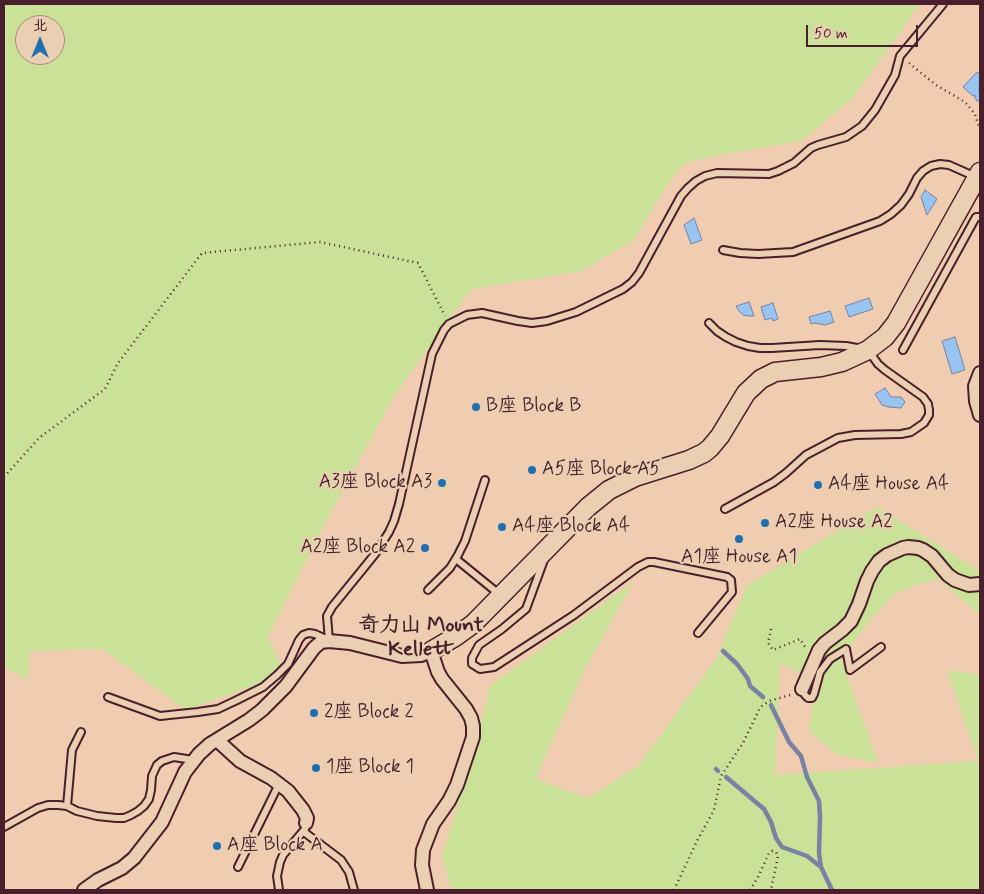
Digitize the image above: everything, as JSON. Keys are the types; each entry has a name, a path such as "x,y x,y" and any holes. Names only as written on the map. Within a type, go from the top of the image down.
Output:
{"street":[{"path":"84,890 98,880 122,868 134,858 162,822 182,777 193,760 204,749 262,710 286,686 314,648 321,642 350,643 402,656 421,655 431,651 464,631 588,508 609,490 635,477 689,460 704,453 720,436 746,392 753,384 776,372 833,364 850,359 868,350 885,337 896,323 979,175"},
{"path":"980,374 975,386 976,401 980,415"},
{"path":"802,689 819,650 851,621 860,604 872,570 887,555 903,548 918,548 932,556 948,575 955,580 969,585 980,584"},
{"path":"427,890 422,865 425,842 433,824 454,793 474,731 469,714 438,672 431,651"},
{"path":"217,740 240,761 288,791 305,814 305,827"}],"lane":[{"path":"329,641 327,616 332,607 375,554 394,521 432,354 449,324 467,316 482,314 532,323 547,322 576,312 628,286 640,273 678,201 692,184 705,176 716,173 769,174 778,171 794,163 818,145 846,137 862,126 876,110 894,75 900,56 943,4"},
{"path":"723,250 758,254 793,252 868,226 892,214 909,194 917,178 931,166 949,165 979,175"},
{"path":"903,350 976,217 980,217"},
{"path":"709,323 726,337 748,346 772,348 820,345 846,346 868,350 878,364 920,394 926,400 929,410 929,415 924,423 916,430 906,434 855,435 838,438 806,455 774,482 725,509"},
{"path":"428,590 450,568 465,541 485,480"},
{"path":"549,547 526,609 479,645 472,658 472,664 480,669 494,667 574,615 638,566 648,562 727,576 731,580 732,592 698,633"},
{"path":"456,558 500,596"},
{"path":"108,697 160,716 218,709 263,687 276,676 288,664 303,635 315,634 329,641"},
{"path":"802,689 808,698 812,698 820,672 830,659 846,649 850,670 881,647"},
{"path":"67,806 72,750 81,732"},
{"path":"4,827 38,808 48,805 67,806 97,816 124,818 138,811 149,799 152,776 157,765 162,760 174,756 193,760"},
{"path":"238,867 279,784"},
{"path":"280,890 277,876 280,862 305,827 341,860 349,872 354,890"}],"path":[{"path":"900,56 936,85 965,102 975,114 978,128 980,129"},
{"path":"4,478 39,438 106,389 118,363 202,253 320,242 418,263 449,324"},
{"path":"771,629 768,643 773,650 800,639 805,646 802,655"},
{"path":"674,890 714,810 721,776 743,743 760,710 769,701 802,689"},
{"path":"750,890 769,852 772,850 778,856 771,890"}],"green space":[{"path":"4,4 920,4 852,99 801,141 684,163 663,191 634,240 581,271 471,289 394,396 323,527 268,637 285,674 186,710 102,649 30,651 27,679 4,667"},
{"path":"877,507 980,571 980,615 937,578 894,594 871,619 841,659 878,763 838,755 809,731 816,682 780,663 775,775 978,761 947,670 980,675 980,890 452,890 442,857 469,768 491,685 633,582 583,673 535,779 588,798 639,765 717,657 747,585"}],"water":[{"path":"980,72 980,101 977,101 975,95 973,96 963,87 976,73"},
{"path":"925,190 937,199 927,215 921,197"},
{"path":"694,218 702,240 691,244 684,225"},
{"path":"869,298 873,309 849,317 845,306"},
{"path":"749,302 754,316 743,315 736,306"},
{"path":"773,303 778,319 773,321 772,318 765,320 761,307"},
{"path":"830,311 834,322 825,325 811,324 809,317"},
{"path":"955,337 965,370 952,374 942,341"},
{"path":"885,388 891,397 901,397 905,402 901,408 882,405 875,394"}],"waterway":[{"path":"723,651 737,664 748,679 750,686 763,697"},
{"path":"771,705 789,742 801,756 807,777 819,801 819,853 821,867 832,890"},
{"path":"726,777 764,809 776,838 782,847 807,856 821,867"}],"place":[{"name":"B座 Block B","path":"476,407"},
{"name":"A5座 Block A5","path":"532,470"},
{"name":"A3座 Block A3","path":"442,483"},
{"name":"A4座 House A4","path":"818,485"},
{"name":"A2座 House A2","path":"765,523"},
{"name":"A4座 Block A4","path":"502,527"},
{"name":"A1座 House A1","path":"739,539"},
{"name":"A2座 Block A2","path":"425,548"},
{"name":"2座 Block 2","path":"314,713"},
{"name":"1座 Block 1","path":"316,768"},
{"name":"A座 Block A","path":"217,846"}],"district":[{"name":"奇力山 Mount Kellett","path":"421,639"}]}
